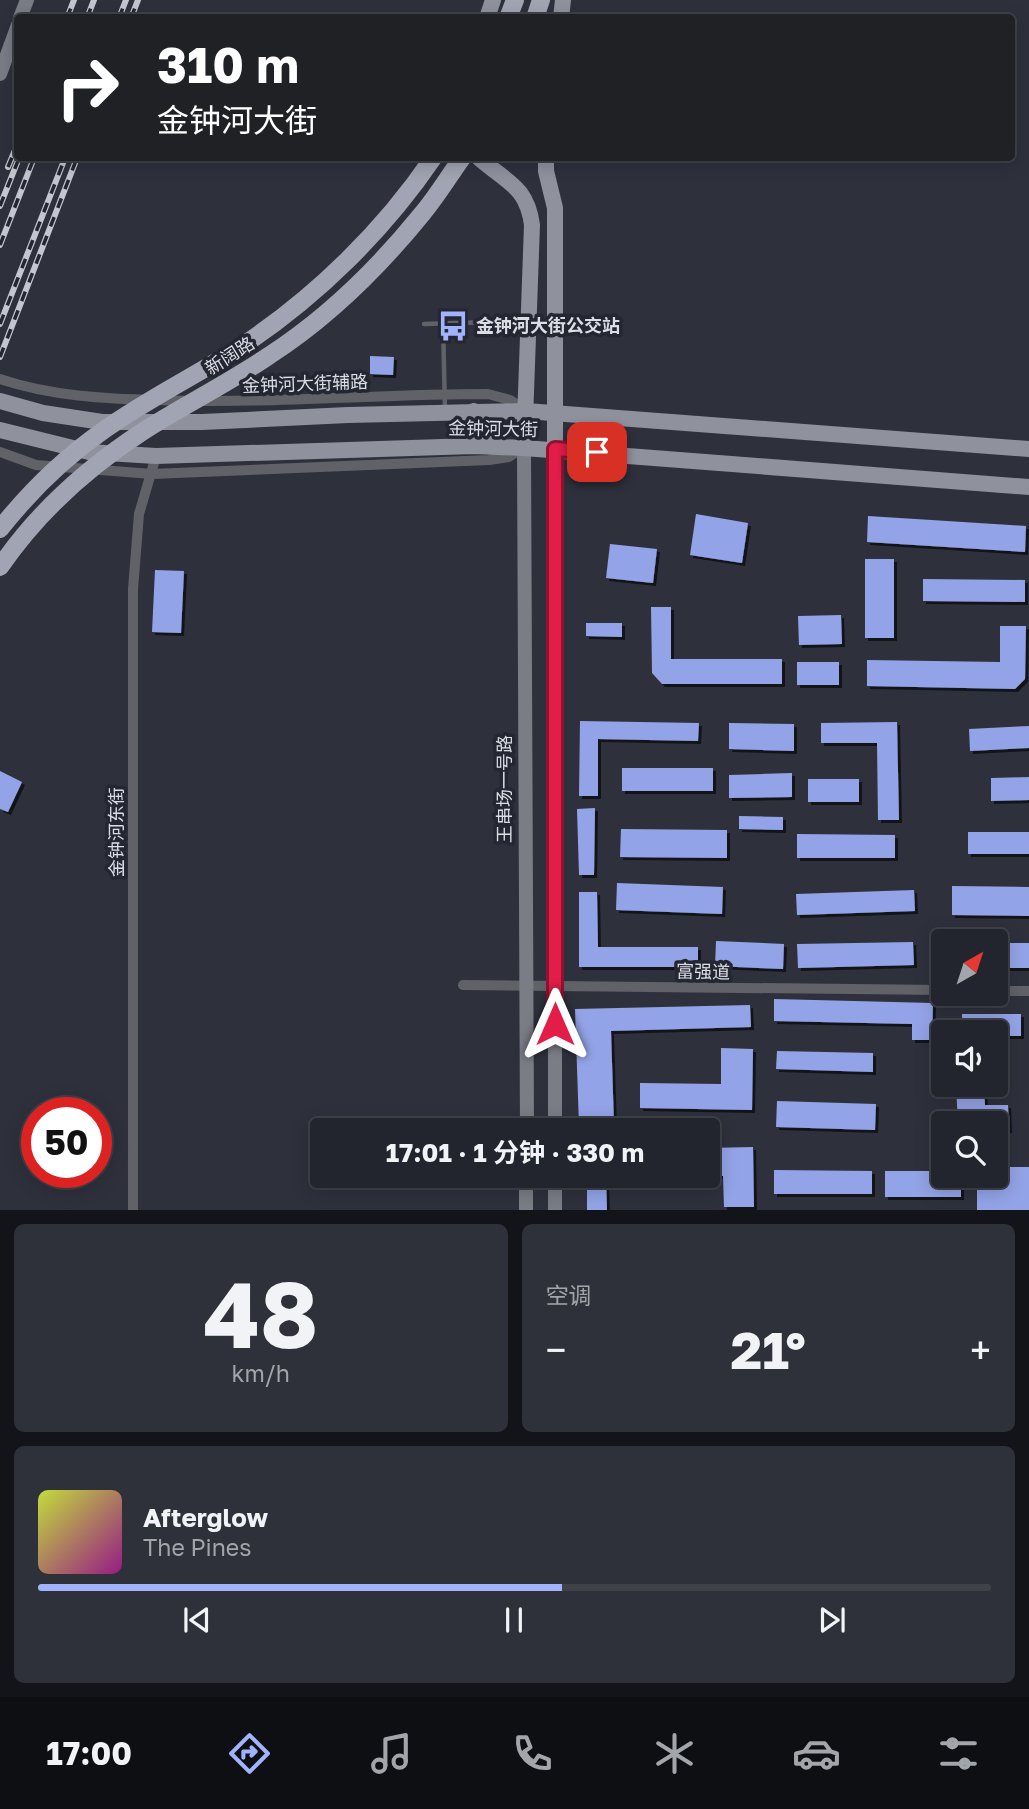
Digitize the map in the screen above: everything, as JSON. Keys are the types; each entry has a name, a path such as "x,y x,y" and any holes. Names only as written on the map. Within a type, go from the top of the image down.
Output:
{"highway":[{"name":"新阔路","path":"0,529 37,487 84,444 244,344 332,276 380,224 431,161"},
{"name":"新阔路","path":"0,567 18,541 42,515 62,495 111,456 142,432 271,355 318,320 373,268 422,214 460,161"}],"main road":[{"path":"0,74 14,37"},
{"path":"483,161 513,185 530,208 532,225 524,448"},
{"path":"546,161 555,208 555,1118"},
{"name":"金钟河大街","path":"0,401 43,413 102,422 202,422 445,411 526,411 1029,449"},
{"path":"474,411 485,419 489,427 485,439 474,446"},
{"name":"金钟河大街","path":"0,430 89,452 156,456 474,446 555,449 1029,487"},
{"name":"王串场一号路","path":"524,448 527,1118"},
{"path":"526,1188 526,1210"},
{"path":"555,1188 555,1210"}],"street":[{"name":"金钟河大街辅路","path":"0,379 17,385 107,399 227,403 488,394 510,400 526,411"},
{"path":"0,452 36,465 152,474 489,460 509,457 524,448"},
{"name":"金钟河东街","path":"133,1210 133,589 139,514 156,456"},
{"name":"富强道","path":"463,985 931,990"},
{"path":"1008,991 1029,991"}],"lane":[{"path":"424,324 491,322"},
{"path":"443,323 445,411"}],"building":[{"path":"370,356 394,357 393,375 370,374"},
{"path":"696,514 748,523 742,563 690,555"},
{"path":"868,516 1026,526 1025,552 867,542"},
{"path":"610,544 657,549 653,583 606,578"},
{"path":"865,559 894,559 894,638 865,638"},
{"path":"155,570 184,571 181,633 152,632"},
{"path":"923,579 1025,580 1025,602 923,601"},
{"path":"651,607 671,607 671,659 782,659 782,684 662,684 652,673"},
{"path":"841,615 842,644 799,645 798,616"},
{"path":"586,623 622,623 622,637 586,636"},
{"path":"1000,626 1026,626 1025,679 1015,689 867,686 867,660 1000,662"},
{"path":"797,662 839,662 839,685 797,685"},
{"path":"580,721 699,723 698,741 598,739 598,796 579,796"},
{"path":"897,722 899,820 878,820 877,743 821,743 821,723"},
{"path":"729,723 794,724 794,751 729,749"},
{"path":"1029,726 1029,748 970,751 969,729"},
{"path":"622,768 713,768 713,791 622,791"},
{"path":"0,771 22,782 8,812 0,809"},
{"path":"792,773 792,797 729,798 729,775"},
{"path":"1029,777 1029,800 991,801 991,778"},
{"path":"808,779 859,779 859,802 808,802"},
{"path":"595,808 594,875 579,875 577,809"},
{"path":"739,816 783,817 783,830 739,829"},
{"path":"621,829 727,830 727,858 620,857"},
{"path":"968,832 1029,832 1029,854 968,854"},
{"path":"797,834 895,835 895,858 797,858"},
{"path":"617,883 723,887 722,914 616,910"},
{"path":"952,886 1029,887 1029,916 952,915"},
{"path":"914,890 915,911 797,915 796,894"},
{"path":"579,892 597,892 598,947 698,947 698,967 579,967"},
{"path":"716,941 784,944 783,969 715,966"},
{"path":"913,942 914,965 798,968 797,944"},
{"path":"1008,943 1029,943 1029,968 1008,968"},
{"path":"774,999 931,1003 933,1006 931,1040 912,1040 912,1024 774,1021"},
{"path":"750,1005 751,1027 611,1031 614,1118 579,1118 575,1009"},
{"path":"962,1014 1021,1014 1021,1036 1008,1036 1008,1020 962,1020"},
{"path":"721,1048 753,1049 752,1110 640,1108 640,1083 721,1084"},
{"path":"777,1051 873,1053 873,1072 776,1069"},
{"path":"957,1097 985,1097 985,1105 1008,1105 1009,1130 1008,1111 957,1111"},
{"path":"777,1101 876,1104 875,1130 776,1127"},
{"path":"753,1147 754,1207 724,1207 720,1148"},
{"path":"1008,1167 1029,1167 1029,1210 977,1210 977,1188 1008,1188"},
{"path":"774,1170 872,1171 872,1194 774,1194"},
{"path":"885,1171 931,1171 931,1188 961,1188 961,1197 885,1197"},
{"path":"587,1188 606,1188 607,1210 587,1210"}],"railway":[{"path":"69,14 74,0"},
{"path":"89,14 94,0"},
{"path":"121,14 126,0"},
{"path":"133,14 138,0"},
{"path":"8,167 14,153"},
{"path":"0,206 18,161"},
{"path":"0,245 33,161"},
{"path":"0,324 64,161"},
{"path":"0,357 76,161"}],"place":[{"name":"金钟河大街公交站","path":"453,326"}],"route":[{"path":"555,1024 555,449 597,452"}]}
